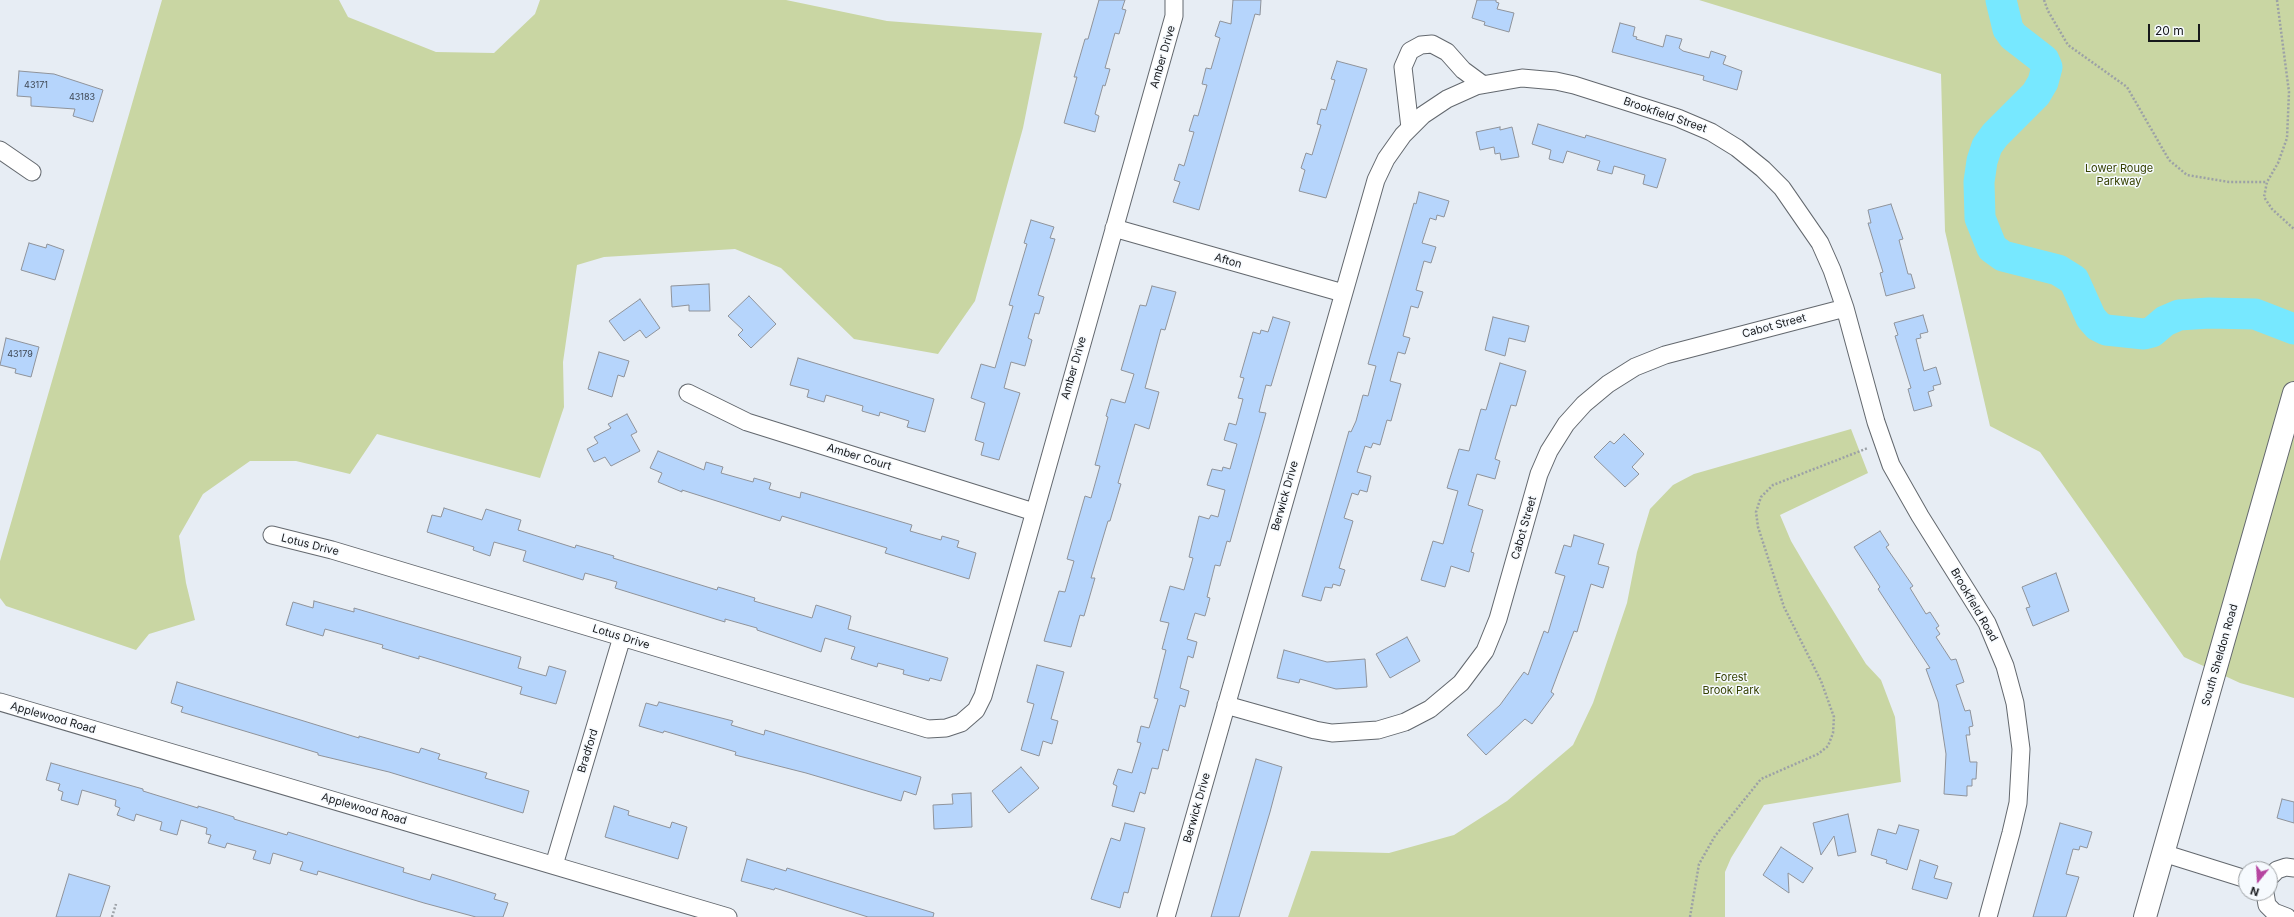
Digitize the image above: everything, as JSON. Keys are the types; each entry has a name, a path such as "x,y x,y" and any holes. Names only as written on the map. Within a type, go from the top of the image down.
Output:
{"street":[{"name":"Amber Drive","path":"968,717 976,710 983,696 1174,8 1186,0"},
{"path":"1410,128 1403,67 1410,51 1421,45 1432,44 1447,52 1463,70 1482,84"},
{"name":"Brookfield Street","path":"1446,99 1482,84 1522,78 1556,81 1678,118 1711,132 1763,169 1782,188 1820,243 1832,270 1845,308"},
{"name":"Berwick Drive","path":"1166,917 1376,180 1386,159 1410,128 1423,115 1446,99"},
{"path":"0,150 32,172"},
{"name":"Afton","path":"1114,228 1343,294"},
{"name":"Cabot Street","path":"1226,705 1315,730 1332,733 1378,730 1405,722 1430,709 1461,683 1485,651 1498,620 1539,474 1549,451 1566,424 1584,404 1608,384 1635,367 1665,355 1845,308"},
{"name":"Brookfield Road","path":"1845,308 1876,422 1891,465 1920,516 1987,623 2005,666 2015,703 2021,749 2018,803 1988,917"},
{"name":"Amber Court","path":"688,393 747,422 1034,512"},
{"name":"South Sheldon Road","path":"2144,917 2294,393"},
{"name":"Lotus Drive","path":"272,535 332,550 928,729 946,728 961,723 968,717"},
{"name":"Bradford","path":"554,865 622,637"},
{"name":"Applewood Road","path":"0,702 728,917"},
{"path":"2163,853 2238,876"},
{"path":"2278,870 2286,867 2294,868"},
{"path":"2266,901 2267,905 2274,912 2287,917"}],"path":[{"path":"2044,0 2048,11 2068,44 2127,87 2169,160 2187,175 2230,182 2267,182"},
{"path":"2277,0 2289,92 2288,138 2278,163 2267,182 2264,197 2272,210 2294,230"},
{"path":"1690,917 1699,864 1720,830 1761,779 1818,754 1828,746 1833,733 1834,718 1821,681 1784,607 1758,527 1756,512 1761,497 1773,485 1872,446"},
{"path":"112,917 116,904"}],"green space":[{"path":"162,0 339,0 348,17 436,52 494,53 535,14 540,0 786,0 887,21 1042,33 1023,128 975,301 938,354 854,339 781,268 735,249 604,257 577,265 563,362 564,407 540,478 377,434 350,474 296,461 250,461 203,494 179,536 186,583 195,620 149,634 136,650 6,606 0,598 0,561"},
{"name":"Lower Rouge Parkway","path":"1699,0 2294,0 2294,698 2240,683 2184,657 2040,452 1990,426 1945,231 1941,74"},
{"name":"Forest Brook Park","path":"1851,429 1868,473 1780,515 1791,541 1811,575 1866,664 1881,680 1895,717 1901,782 1764,805 1731,858 1725,872 1725,917 1288,917 1311,851 1389,853 1454,835 1507,801 1573,745 1593,703 1627,603 1637,552 1650,509 1673,485 1694,474"}],"building":[{"path":"1099,0 1125,0 1122,9 1126,10 1119,34 1115,33 1105,68 1110,69 1105,86 1103,85 1095,114 1099,116 1095,132 1064,123 1077,77 1074,77 1085,39 1088,39"},
{"path":"1233,0 1261,0 1260,15 1255,14 1199,210 1173,202 1180,182 1174,180 1179,164 1184,166 1194,132 1189,131 1194,115 1198,116 1207,85 1202,84 1206,68 1211,69 1220,38 1215,36 1220,21 1231,24"},
{"path":"1477,0 1496,0 1496,2 1499,3 1497,9 1514,13 1509,32 1484,25 1485,22 1472,18"},
{"path":"1620,23 1635,27 1633,36 1637,37 1636,39 1663,47 1666,35 1682,39 1679,48 1683,51 1709,58 1711,51 1726,56 1723,64 1742,71 1737,90 1703,80 1704,76 1612,52"},
{"path":"1337,61 1367,69 1326,198 1299,191 1305,170 1301,168 1306,153 1312,155 1321,125 1317,124 1321,109 1326,110 1335,80 1331,79"},
{"path":"19,71 54,74 103,90 93,122 73,116 75,109 31,106 31,97 17,96"},
{"path":"1538,124 1585,138 1586,135 1666,159 1657,188 1643,184 1645,175 1614,166 1612,174 1597,170 1600,161 1567,151 1563,163 1549,159 1551,150 1532,144"},
{"path":"1500,127 1500,130 1512,127 1519,157 1501,160 1500,153 1495,154 1494,147 1480,150 1476,132"},
{"path":"1419,192 1449,201 1444,217 1437,215 1436,220 1430,218 1422,243 1436,247 1431,263 1424,261 1416,290 1423,292 1418,308 1411,306 1403,336 1410,338 1405,354 1398,352 1390,381 1401,384 1391,421 1387,420 1380,445 1373,443 1371,448 1365,446 1357,472 1371,476 1367,492 1360,490 1358,495 1352,493 1344,518 1353,521 1339,568 1345,570 1340,586 1333,584 1332,588 1325,587 1321,601 1302,596 1349,431 1351,432 1356,421 1363,395 1368,396 1376,366 1368,364 1414,203 1416,204"},
{"path":"1891,204 1903,239 1899,240 1908,274 1911,274 1915,288 1886,296 1880,273 1883,272 1868,223 1871,223 1868,210"},
{"path":"1031,220 1054,227 1050,238 1055,239 1038,295 1044,297 1039,314 1035,313 1028,338 1032,340 1025,366 1011,362 1004,388 1020,393 999,460 981,455 984,443 975,440 985,403 971,398 981,364 995,368 1013,306 1009,305 1027,244 1024,243"},
{"path":"29,243 46,248 47,244 64,250 55,280 21,270"},
{"path":"709,284 710,311 689,311 689,305 672,307 671,286"},
{"path":"1152,286 1176,292 1165,330 1161,329 1145,388 1159,392 1149,429 1135,424 1118,483 1121,484 1091,578 1095,578 1084,616 1080,615 1071,647 1044,641 1059,591 1065,592 1074,561 1067,559 1085,496 1091,498 1100,466 1095,465 1108,417 1106,416 1111,399 1125,403 1134,374 1121,370 1140,305 1146,306"},
{"path":"749,296 776,324 751,348 738,335 743,330 728,316"},
{"path":"640,299 660,328 646,338 640,330 624,341 609,321"},
{"path":"1923,315 1928,332 1920,334 1921,338 1916,339 1924,371 1936,367 1941,384 1933,386 1934,390 1928,392 1932,406 1914,411 1908,389 1911,388 1895,336 1898,335 1894,323"},
{"path":"1273,317 1290,322 1271,386 1266,385 1259,412 1266,413 1230,542 1227,541 1220,566 1215,565 1207,597 1210,598 1205,616 1195,613 1187,639 1197,642 1193,658 1188,656 1180,688 1189,691 1185,707 1180,705 1168,751 1163,749 1158,769 1152,768 1145,794 1140,792 1134,812 1112,806 1117,786 1113,784 1118,769 1132,773 1141,743 1137,742 1141,726 1149,728 1158,699 1154,698 1166,650 1162,649 1169,623 1160,621 1170,586 1184,590 1193,558 1189,557 1199,516 1209,519 1211,515 1218,517 1225,490 1207,485 1212,469 1222,471 1223,467 1230,469 1237,444 1224,440 1229,423 1236,425 1243,399 1238,398 1244,378 1240,377 1253,332 1260,334 1261,330 1268,332"},
{"path":"1493,317 1529,326 1525,342 1509,338 1505,356 1485,350"},
{"path":"6,338 39,347 31,377 15,373 16,369 0,365"},
{"path":"599,352 629,361 624,377 618,375 612,397 588,389"},
{"path":"798,358 934,399 925,432 907,427 909,421 880,412 879,416 862,411 863,406 826,395 824,402 807,397 809,390 790,385"},
{"path":"1500,363 1526,371 1516,406 1511,405 1495,459 1500,461 1495,479 1477,474 1468,505 1483,510 1471,552 1474,553 1469,572 1451,566 1445,587 1421,580 1433,541 1443,544 1458,491 1447,488 1459,449 1469,451 1481,409 1486,410"},
{"path":"627,414 637,432 631,435 640,451 611,466 605,457 594,462 587,449 598,443 594,437 611,428 608,424"},
{"path":"1624,434 1644,454 1632,467 1639,474 1625,487 1594,457 1610,441 1614,444"},
{"path":"658,451 704,470 706,462 723,467 721,473 753,482 754,478 771,483 769,489 800,498 801,492 912,525 910,531 941,540 942,536 959,541 957,547 976,553 969,579 885,553 887,548 782,516 780,521 682,490 682,492 658,482 662,473 650,468"},
{"path":"444,508 482,520 486,509 521,520 518,530 575,548 576,545 614,556 613,558 717,590 718,587 755,598 754,601 812,618 816,605 851,616 848,629 948,658 941,681 930,678 929,681 903,674 904,670 878,663 877,667 851,659 855,647 825,638 821,652 757,630 757,628 725,619 725,622 615,588 617,582 585,573 583,580 523,561 526,551 494,542 490,556 473,550 474,547 427,532 432,515 441,517"},
{"path":"1880,531 1889,545 1886,547 1913,586 1910,588 1926,614 1930,612 1939,626 1936,628 1940,634 1936,637 1951,660 1956,659 1964,682 1956,685 1965,711 1970,710 1973,726 1969,727 1970,735 1966,735 1970,762 1977,762 1976,779 1972,779 1972,786 1967,786 1967,796 1944,794 1946,754 1938,702 1926,669 1930,668 1878,589 1880,587 1854,547"},
{"path":"1574,535 1604,544 1598,564 1609,567 1603,588 1591,584 1577,632 1574,631 1551,692 1554,694 1532,724 1525,719 1486,755 1467,735 1500,705 1524,672 1528,675 1544,631 1548,633 1565,576 1555,573 1564,545 1571,547"},
{"path":"2056,573 2069,611 2033,626 2026,608 2030,607 2022,587"},
{"path":"314,601 354,612 354,608 521,657 518,668 546,676 549,666 566,671 556,704 520,694 522,687 419,656 419,659 382,648 383,645 325,629 323,636 286,625 293,602 313,608"},
{"path":"1407,637 1420,661 1390,678 1376,654"},
{"path":"1284,650 1327,662 1365,659 1367,687 1336,689 1300,679 1299,683 1277,678"},
{"path":"1037,665 1064,672 1051,719 1058,721 1052,744 1043,741 1039,756 1021,750 1034,704 1027,702"},
{"path":"177,682 359,738 359,736 419,753 421,748 440,754 438,759 487,773 485,778 529,791 523,813 389,772 318,755 318,753 181,712 183,707 171,703"},
{"path":"659,702 733,721 731,725 764,735 765,730 921,777 916,795 904,791 901,801 806,773 735,755 736,752 664,731 663,733 639,726 646,703 657,706"},
{"path":"1256,759 1282,767 1270,812 1239,917 1211,917"},
{"path":"51,763 143,789 143,791 198,808 198,806 234,817 234,819 287,835 288,832 404,868 403,872 430,880 432,874 496,894 494,899 508,903 503,917 476,917 318,871 317,875 300,870 303,862 273,853 270,864 253,859 256,851 227,843 225,848 208,843 211,835 206,834 207,828 181,820 177,835 160,830 162,822 136,814 134,821 117,815 120,808 115,806 116,800 82,790 78,805 61,800 63,792 58,790 60,784 46,780"},
{"path":"1021,767 1039,788 1009,813 992,791"},
{"path":"971,793 972,827 934,829 933,805 953,804 952,794"},
{"path":"2282,799 2294,802 2294,823 2277,818"},
{"path":"614,806 629,811 628,815 670,828 672,822 687,827 678,859 605,837"},
{"path":"1848,814 1856,852 1838,856 1834,836 1821,855 1813,823"},
{"path":"1125,823 1145,828 1128,893 1124,892 1120,908 1091,899 1111,838 1120,841"},
{"path":"2060,823 2092,832 2087,848 2080,846 2079,850 2073,849 2066,874 2079,877 2066,917 2033,917"},
{"path":"1899,825 1919,830 1907,870 1886,863 1887,860 1871,855 1878,829 1896,834"},
{"path":"1781,847 1813,868 1803,883 1788,873 1789,893 1763,875"},
{"path":"747,859 786,871 787,868 934,913 933,917 868,917 775,888 774,890 741,881"},
{"path":"1920,860 1938,866 1934,878 1952,883 1947,899 1912,889"},
{"path":"69,874 110,886 100,917 56,917"}],"waterway":[{"path":"2001,0 2008,29 2013,36 2044,60 2047,67 2043,82 2036,94 1995,135 1987,146 1982,161 1979,182 1980,218 1992,248 2003,256 2058,270 2074,280 2091,318 2098,326 2106,330 2144,334 2152,332 2165,321 2179,315 2209,313 2255,314 2294,329"}]}
